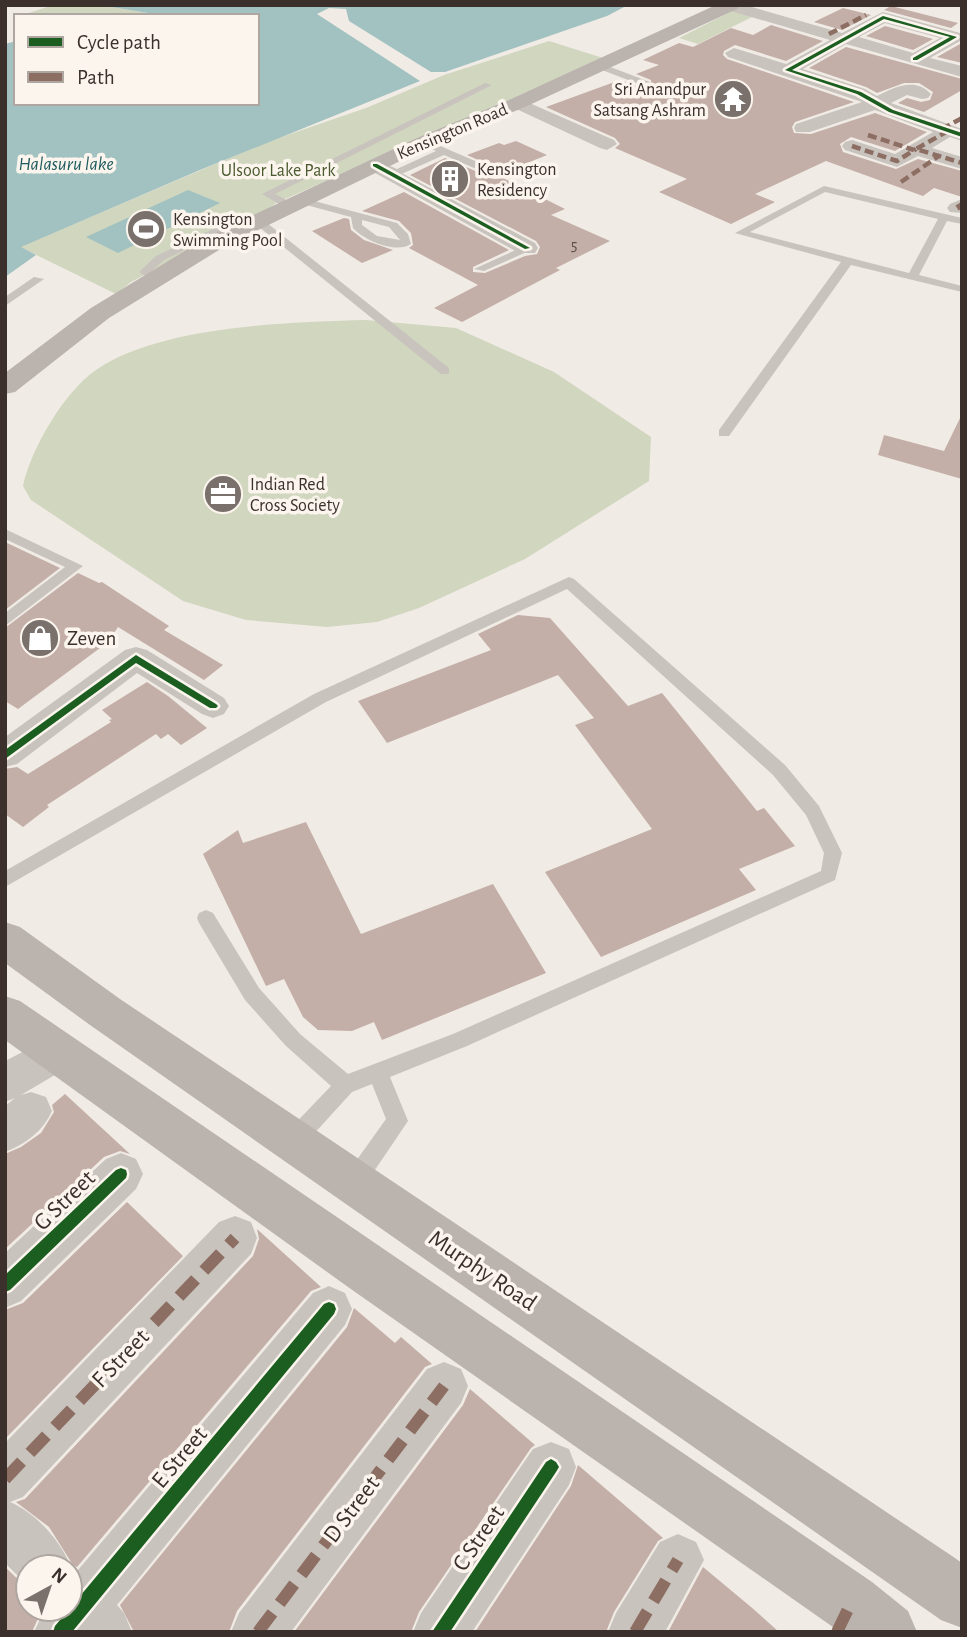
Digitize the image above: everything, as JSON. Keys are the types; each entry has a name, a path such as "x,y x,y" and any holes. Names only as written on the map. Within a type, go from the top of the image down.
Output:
{"main road":[{"name":"Kensington Road","path":"5,386 100,313 251,219 294,203 377,164 434,146 597,65 731,6"},
{"name":"Murphy Road","path":"5,939 105,1012 962,1599"},
{"path":"5,1015 56,1053 163,1124 858,1622"}],"street":[{"path":"731,6 959,71"},
{"path":"788,70 868,14"},
{"path":"836,36 883,17 958,35"},
{"path":"915,59 958,35"},
{"path":"827,82 885,50"},
{"path":"734,53 859,93 884,107 919,121 954,129"},
{"path":"919,121 932,97 959,71"},
{"path":"859,93 894,76 932,97"},
{"path":"803,128 932,97"},
{"path":"518,103 607,144"},
{"path":"860,141 897,161 954,129"},
{"path":"915,150 962,163"},
{"path":"901,182 939,156"},
{"path":"377,164 527,248"},
{"path":"5,755 136,658 213,706"},
{"path":"14,1109 56,1053"},
{"name":"G Street","path":"5,1285 121,1174"},
{"name":"F Street","path":"5,1479 235,1238"},
{"name":"E Street","path":"84,1611 330,1308"},
{"name":"D Street","path":"258,1632 444,1386"},
{"name":"C Street","path":"440,1632 551,1467"},
{"path":"5,1526 31,1553"},
{"path":"635,1632 678,1560"}],"lane":[{"path":"597,65 647,84"},
{"path":"356,218 268,194 488,85"},
{"path":"434,146 499,176"},
{"path":"912,277 956,212 824,189 740,233 847,262 962,289"},
{"path":"251,219 444,371"},
{"path":"480,269 527,248"},
{"path":"724,433 847,262"},
{"path":"5,303 38,279"},
{"path":"5,533 76,566 5,621"},
{"path":"5,880 320,698 569,582 779,770 813,811 834,853 829,875 460,1040 379,1074 345,1085 293,1141"},
{"path":"205,918 252,994 293,1040 345,1085"},
{"path":"354,1182 397,1121 379,1074"}],"green space":[{"path":"53,5 99,5 154,14 26,14"},
{"path":"734,10 754,16 698,44 679,38"},
{"name":"Ulsoor Lake Park","path":"549,41 603,58 276,203 265,212 131,282 116,294 20,247 267,142 366,108 444,75"},
{"path":"366,320 456,328 554,372 651,437 649,481 525,559 419,608 377,622 327,627 246,620 183,601 31,500 23,486 41,439 72,392 96,370 123,355 189,335 226,329 301,322"}],"water":[{"name":"Halasuru lake","path":"99,5 628,5 607,16 445,72 431,72 349,21 346,9 329,8 317,14 420,81 200,170 21,247 36,255 5,277 5,44 14,42 14,105 259,105 259,14 154,14"},
{"path":"188,190 220,203 118,253 86,237"}],"building":[{"path":"891,6 958,23 951,28 884,10"},
{"path":"843,8 871,15 842,30 814,22"},
{"path":"771,25 823,41 786,61 735,45 724,51 723,55 727,59 854,102 795,122 792,127 794,133 811,134 875,113 927,132 895,151 851,137 840,144 843,152 896,169 918,159 962,171 962,197 934,188 923,196 826,161 755,194 775,202 731,224 659,192 687,179 615,148 620,144 615,138 546,107 620,80 643,88 652,87 651,80 636,74 659,65 643,60 679,43 693,47 731,28 753,35"},
{"path":"885,26 933,39 913,50 866,36"},
{"path":"960,44 962,63 937,57"},
{"path":"846,47 962,79 962,90 924,112 898,103 907,98 921,102 930,100 933,92 919,83 904,83 877,93 809,68"},
{"path":"516,141 547,155 505,172 467,155 499,143 504,145"},
{"path":"445,158 494,179 503,178 565,209 551,215 610,241 556,268 560,270 462,322 434,308 478,285 409,248 413,245 411,233 399,221 362,211 404,192 509,250 473,267 473,272 485,273 525,256 537,254 540,247 536,241 410,175"},
{"path":"344,218 349,219 351,230 364,240 393,250 362,263 312,231"},
{"path":"962,414 962,479 878,455 884,435 944,451"},
{"path":"5,542 60,568 5,610"},
{"path":"78,573 102,582 169,626 164,630 223,665 204,680 118,627 108,642 18,709 5,701 5,628"},
{"path":"518,615 550,618 628,706 662,693 757,811 764,808 795,846 739,869 756,890 601,957 545,872 652,829 575,725 594,718 558,675 387,743 358,701 491,650 478,634"},
{"path":"147,682 207,728 181,745 168,734 161,739 156,734 47,805 49,807 23,827 5,814 5,769 17,767 28,774 111,722 109,720 112,719 102,710"},
{"path":"306,822 361,934 493,884 546,973 382,1040 374,1022 352,1031 318,1030 303,1017 284,979 266,986 203,854 238,830 243,843"},
{"path":"65,1094 130,1154 120,1151 104,1157 5,1249 5,1154 41,1133 54,1112 52,1105"},
{"path":"127,1202 183,1256 5,1439 5,1310 23,1303"},
{"path":"257,1229 321,1287 311,1291 84,1559 84,1553 65,1553 49,1527 16,1502 25,1499 253,1256 259,1239"},
{"path":"354,1308 395,1343 401,1337 432,1364 425,1367 237,1611 229,1632 134,1632 120,1605 347,1327"},
{"path":"470,1389 535,1445 419,1612 411,1632 294,1632 463,1405"},
{"path":"578,1465 663,1538 658,1541 614,1612 606,1632 475,1632 571,1486"},
{"path":"5,1567 14,1576 14,1623 36,1623 32,1632 5,1632"},
{"path":"703,1567 751,1607 779,1632 668,1632"}],"marked path":[{"path":"829,34 866,15"},
{"path":"942,129 962,118"},
{"path":"948,131 916,149 962,163"},
{"path":"868,135 914,150"},
{"path":"852,146 897,161 916,149"},
{"path":"901,182 939,156"},
{"path":"957,208 962,205"},
{"path":"5,1479 235,1238"},
{"path":"258,1632 444,1386"},
{"path":"635,1632 678,1560"},
{"path":"837,1632 851,1603"}],"cycle path":[{"path":"915,59 954,37 883,17 788,70 859,93 891,111 962,135"},
{"path":"375,165 527,248"},
{"path":"5,755 136,658 213,706"},
{"path":"5,1285 121,1174"},
{"path":"61,1632 329,1309"},
{"path":"440,1632 551,1467"}],"place":[{"name":"Sri Anandpur Satsang Ashram","path":"733,99"},
{"name":"Kensington Residency","path":"450,179"},
{"name":"Kensington Swimming Pool","path":"146,229"},
{"name":"Indian Red Cross Society","path":"223,494"},
{"name":"Zeven","path":"40,638"}]}
